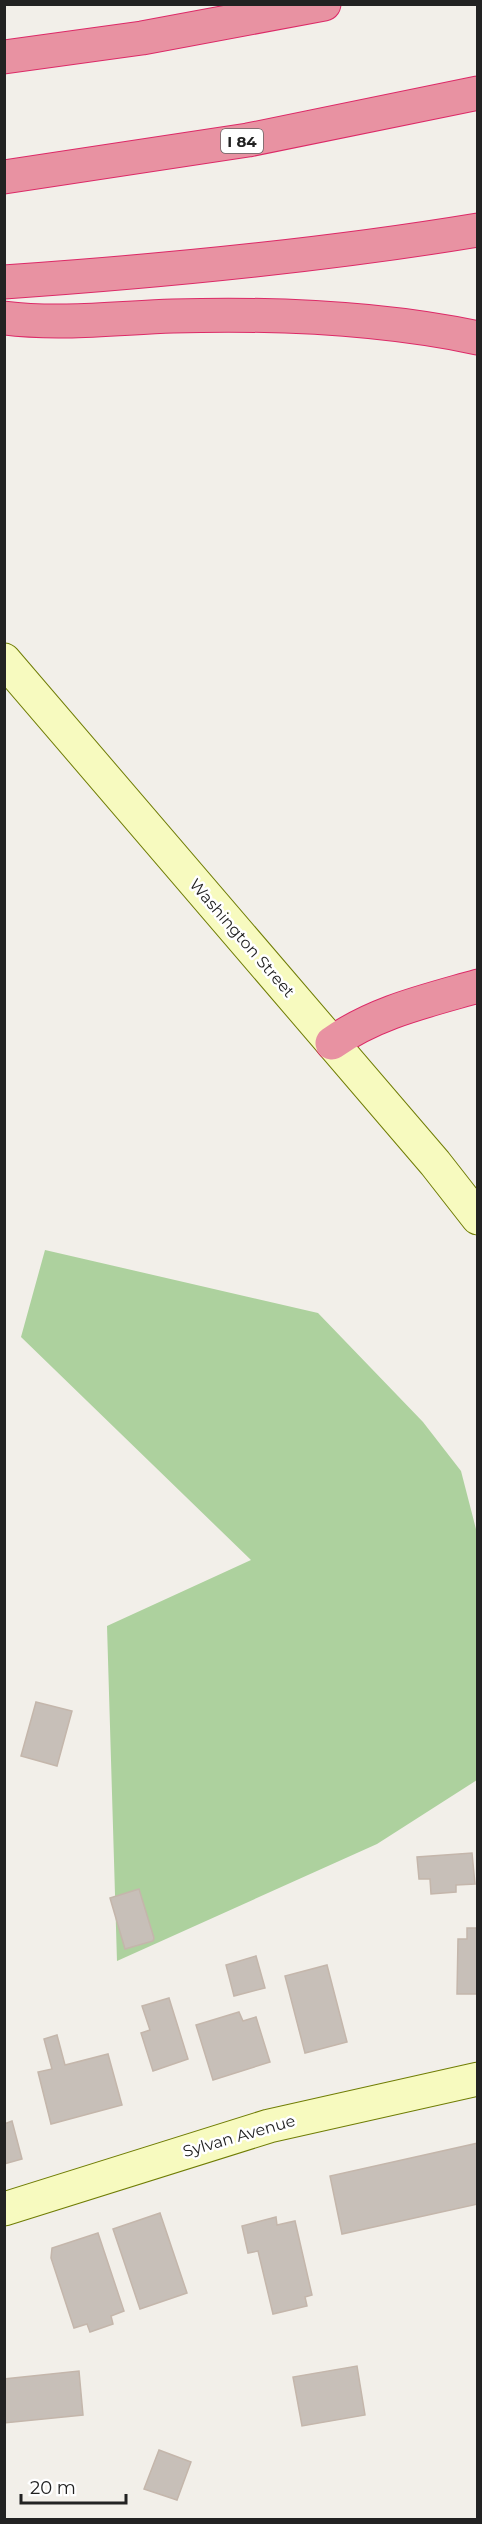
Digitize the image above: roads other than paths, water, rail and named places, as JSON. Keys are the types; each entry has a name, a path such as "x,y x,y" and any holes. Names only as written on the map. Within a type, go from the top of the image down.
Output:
{"highway":[{"path":"4,57 153,36 324,4"},
{"name":"I 84","path":"4,177 248,140 477,93"},
{"path":"4,282 97,276 275,258 477,230"},
{"path":"4,318 52,322 174,316 256,316 382,323 477,338"},
{"path":"332,1043 362,1024 392,1011 477,986"}],"main road":[{"name":"Washington Street","path":"4,660 435,1163 477,1218"},
{"name":"Sylvan Avenue","path":"4,2210 259,2129 477,2079"}]}
